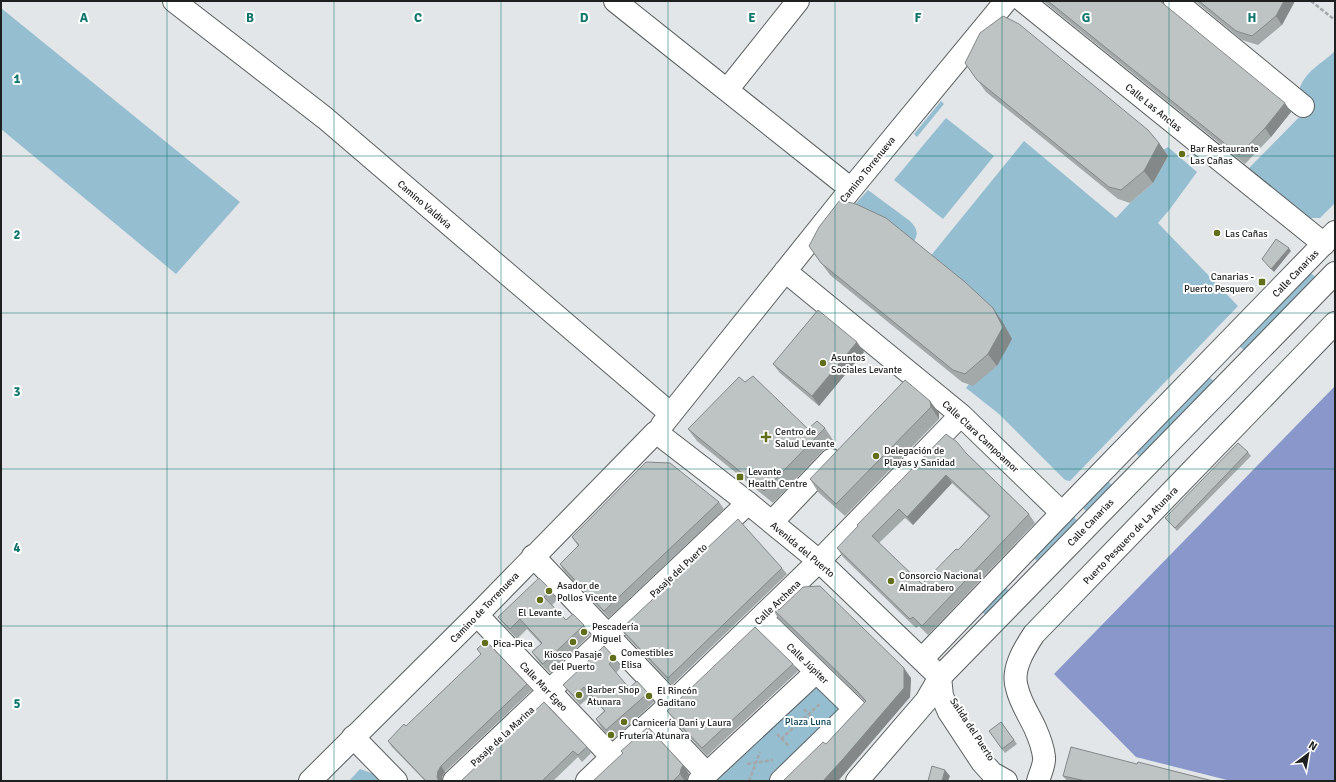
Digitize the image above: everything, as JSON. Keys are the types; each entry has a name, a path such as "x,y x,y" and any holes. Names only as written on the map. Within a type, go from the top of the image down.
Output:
{"street":[{"name":"Camino Valdivia","path":"174,1 325,118 671,414"},
{"path":"615,1 851,189"},
{"path":"727,90 798,1"},
{"name":"Camino Torrenueva","path":"656,432 851,189 1006,1"},
{"name":"Calle Las Anclas","path":"1023,1 1329,238"},
{"path":"1175,1 1303,106"},
{"name":"Calle Canarias","path":"922,659 1329,238"},
{"name":"Calle Clara Campoamor","path":"786,271 961,414 1062,513"},
{"name":"Calle Canarias","path":"869,777 910,719 926,701 940,677 1335,273"},
{"name":"Puerto Pesquero de La Atunara","path":"1038,781 1044,759 1040,739 1016,688 1016,676 1024,648 1034,634 1335,323"},
{"path":"896,392 912,375"},
{"name":"Calle Archena","path":"586,781 655,719 761,618 819,561 961,414"},
{"name":"Avenida del Puerto","path":"656,432 748,503 819,561 940,677"},
{"name":"Camino de Torrenueva","path":"310,781 477,615 533,556 656,432"},
{"path":"772,522 842,448"},
{"name":"Pasaje del Puerto","path":"549,691 748,503"},
{"path":"533,556 672,703"},
{"name":"Calle Mar Egeo","path":"477,615 612,757"},
{"name":"Calle Júpiter","path":"761,618 855,709 828,735"},
{"path":"655,719 703,777 816,672"},
{"path":"940,677 942,696 952,716 982,762 992,773 1006,781"},
{"name":"Salida del Puerto","path":"940,677 962,714 1006,781"},
{"name":"Pasaje de la Marina","path":"454,781 549,691"},
{"path":"910,719 926,712 944,713 952,716"},
{"path":"781,781 800,757 828,735"},
{"path":"353,738 396,781"}],"path":[{"path":"1311,1 1335,20"},
{"path":"781,738 809,715 835,689"},
{"path":"791,696 828,735"},
{"path":"766,719 781,738 800,757"},
{"path":"741,765 800,757"}],"green space":[{"path":"1,8 240,202 176,274 1,129"},
{"path":"1335,51 1335,203 1320,218 1307,218 1249,168 1313,103 1299,91 1301,84 1314,68"},
{"path":"941,101 944,104 917,137 914,134"},
{"path":"946,118 994,156 943,219 894,180"},
{"path":"1024,141 1116,218 1130,203 1153,183 1168,156 1163,150 1168,147 1197,172 1158,223 1238,306 1070,481 1065,480 999,414 966,388 969,384 929,258"},
{"path":"868,190 913,224 917,235 912,244 848,212"},
{"path":"1308,271 1318,279 1247,353 1236,343"},
{"path":"1208,376 1217,384 1142,459 1135,452"},
{"path":"1107,481 1115,487 1089,514 1082,507"},
{"path":"1074,517 1080,524 1040,564 1034,558"},
{"path":"1004,586 1012,593 988,617 981,611"},
{"name":"Plaza Luna","path":"819,680 850,711 775,781 712,781"},
{"path":"360,769 374,774 381,781 349,781"}],"water":[{"path":"1335,386 1335,781 1231,781 1136,757 1054,674"}],"building":[{"path":"1048,1 1160,1 1285,103 1265,128 1239,155"},
{"path":"1199,1 1284,1 1276,16 1252,36 1236,31"},
{"path":"1003,16 1019,24 1148,130 1159,143 1144,171 1121,190 1109,187 977,80 965,63 980,33"},
{"path":"840,200 856,204 886,218 965,282 993,308 1003,327 988,354 965,374 953,370 821,263 809,246 819,227"},
{"path":"1276,239 1289,248 1271,269 1262,259"},
{"name":"Asuntos Sociales Levante","path":"818,310 857,342 812,396 773,364"},
{"name":"Centro de Salud Levante","path":"753,376 808,429 817,421 825,428 764,491 688,429 739,377 745,382"},
{"name":"Delegación de Playas y Sanidad","path":"905,380 930,401 931,407 836,504 810,479"},
{"path":"946,434 957,442 966,453 1029,514 922,626 913,617 910,619 837,548 858,526 857,525","holes":["946,475 990,516 958,550 956,549 922,584 872,536 899,509 907,517"]},
{"path":"1238,443 1248,452 1175,528 1165,518"},
{"path":"646,462 670,463 719,502 604,611 560,564 579,545 572,537"},
{"path":"738,519 782,568 668,678 621,629"},
{"path":"539,578 551,590 544,597 566,620 573,614 584,625 543,664 532,652 542,643 520,619 510,629 498,617"},
{"path":"820,586 904,668 904,688 823,781 783,781 823,742 826,744 866,701 772,608 775,605 779,610 803,587"},
{"path":"755,627 793,664 702,748 667,711"},
{"path":"486,641 527,684 441,766 437,777 439,781 426,781 388,741 404,724 406,726 481,654 477,649"},
{"path":"604,646 615,658 609,664 629,688 637,681 648,693 606,730 596,719 605,711 584,687 574,696 563,685"},
{"path":"544,702 587,747 578,755 573,751 542,781 461,781"},
{"path":"1001,722 1014,740 1002,749 989,731"},
{"path":"648,727 683,765 680,774 673,781 593,781 623,753 621,751"},
{"path":"1071,747 1213,781 1086,781 1063,776"},
{"path":"932,766 945,770 942,781 928,781"}],"place":[{"name":"Bar Restaurante Las Cañas","path":"1182,154"},
{"name":"Las Cañas","path":"1217,233"},
{"name":"Canarias - Puerto Pesquero","path":"1262,282"},
{"name":"Asuntos Sociales Levante","path":"823,363"},
{"name":"Centro de Salud Levante","path":"766,437"},
{"name":"Delegación de Playas y Sanidad","path":"876,456"},
{"name":"Levante Health Centre","path":"740,477"},
{"name":"Consorcio Nacional Almadrabero","path":"891,581"},
{"name":"Asador de Pollos Vicente","path":"549,591"},
{"name":"El Levante","path":"540,600"},
{"name":"Pescadería Miguel","path":"584,632"},
{"name":"Kiosco Pasaje del Puerto","path":"573,642"},
{"name":"Pica-Pica","path":"485,643"},
{"name":"Comestibles Elisa","path":"613,658"},
{"name":"Barber Shop Atunara","path":"579,695"},
{"name":"El Rincón Gaditano","path":"649,696"},
{"name":"Carnicería Dani y Laura","path":"624,722"},
{"name":"Frutería Atunara","path":"611,735"}]}
